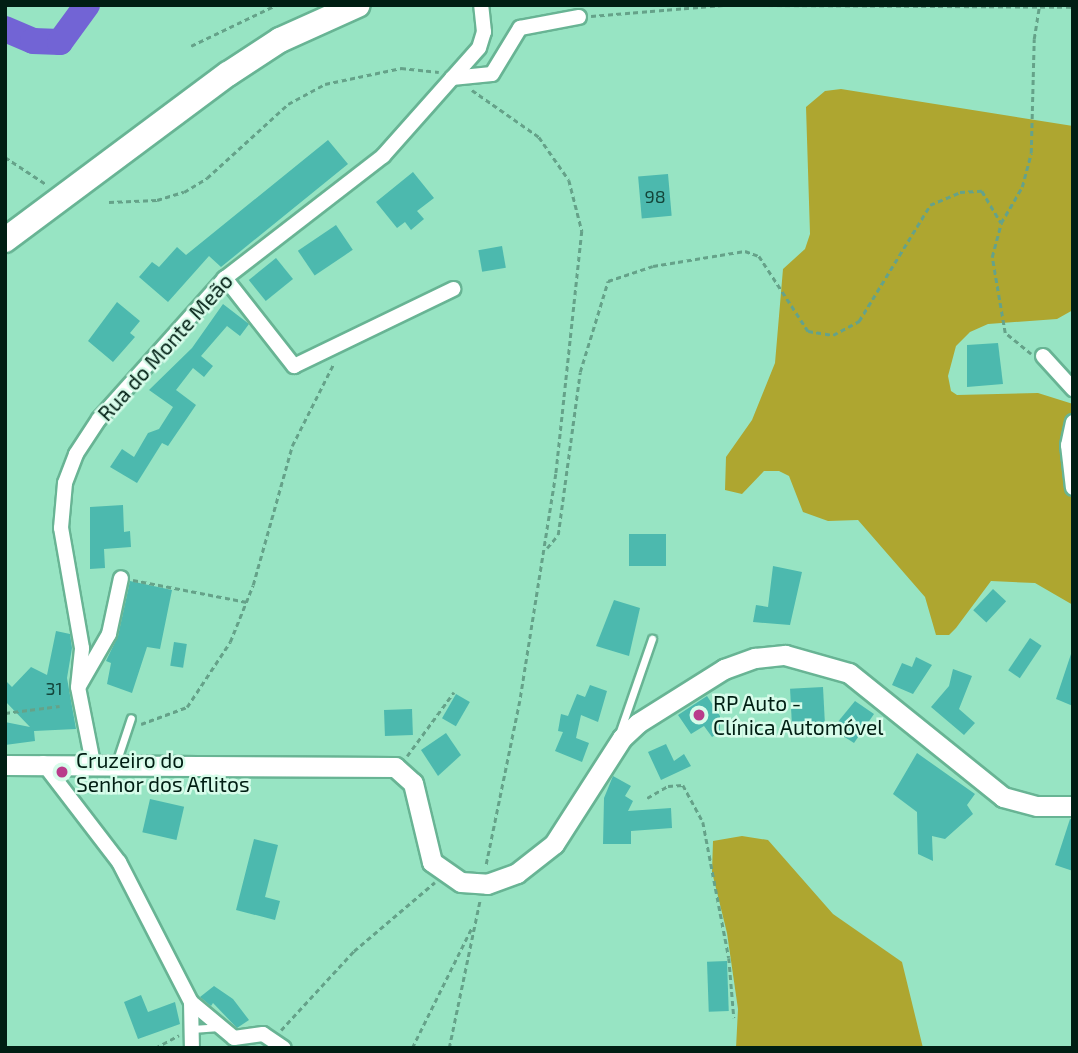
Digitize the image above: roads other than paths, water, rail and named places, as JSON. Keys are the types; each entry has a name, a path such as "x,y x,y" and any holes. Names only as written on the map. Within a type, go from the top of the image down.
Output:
{"highway":[{"path":"5,225 51,195 220,62 319,5"},
{"path":"5,240 228,74 280,40 358,5"}],"street":[{"name":"Rua do Monte Meão","path":"85,763 78,687 82,648 61,528 69,468 99,419 225,278 370,169 479,48 484,29 481,5"},
{"path":"452,78 492,74 520,28 579,17"},
{"path":"225,278 289,364 300,365 453,289"},
{"path":"1042,356 1073,389"},
{"path":"1073,422 1068,445 1073,488"},
{"path":"78,687 109,634 121,578"},
{"path":"5,765 43,762 395,767 410,778 427,851 446,874 488,883 520,871 557,841 619,743 643,719 719,671 755,658 792,656 849,673 1003,797 1037,806 1073,806"},
{"path":"43,762 119,862 191,1002 237,1039 261,1034 278,1044"},
{"path":"68,795 85,763"},
{"path":"191,1002 191,1048"}],"lane":[{"path":"619,743 619,723 652,639"},
{"path":"116,763 131,718"},
{"path":"191,1029 220,1027"}],"waterway":[{"path":"5,29 33,41 60,42 87,5"}],"place":[{"name":"RP Auto - Clínica Automóvel","path":"699,715"},
{"name":"Cruzeiro do Senhor dos Aflitos","path":"62,772"}]}
